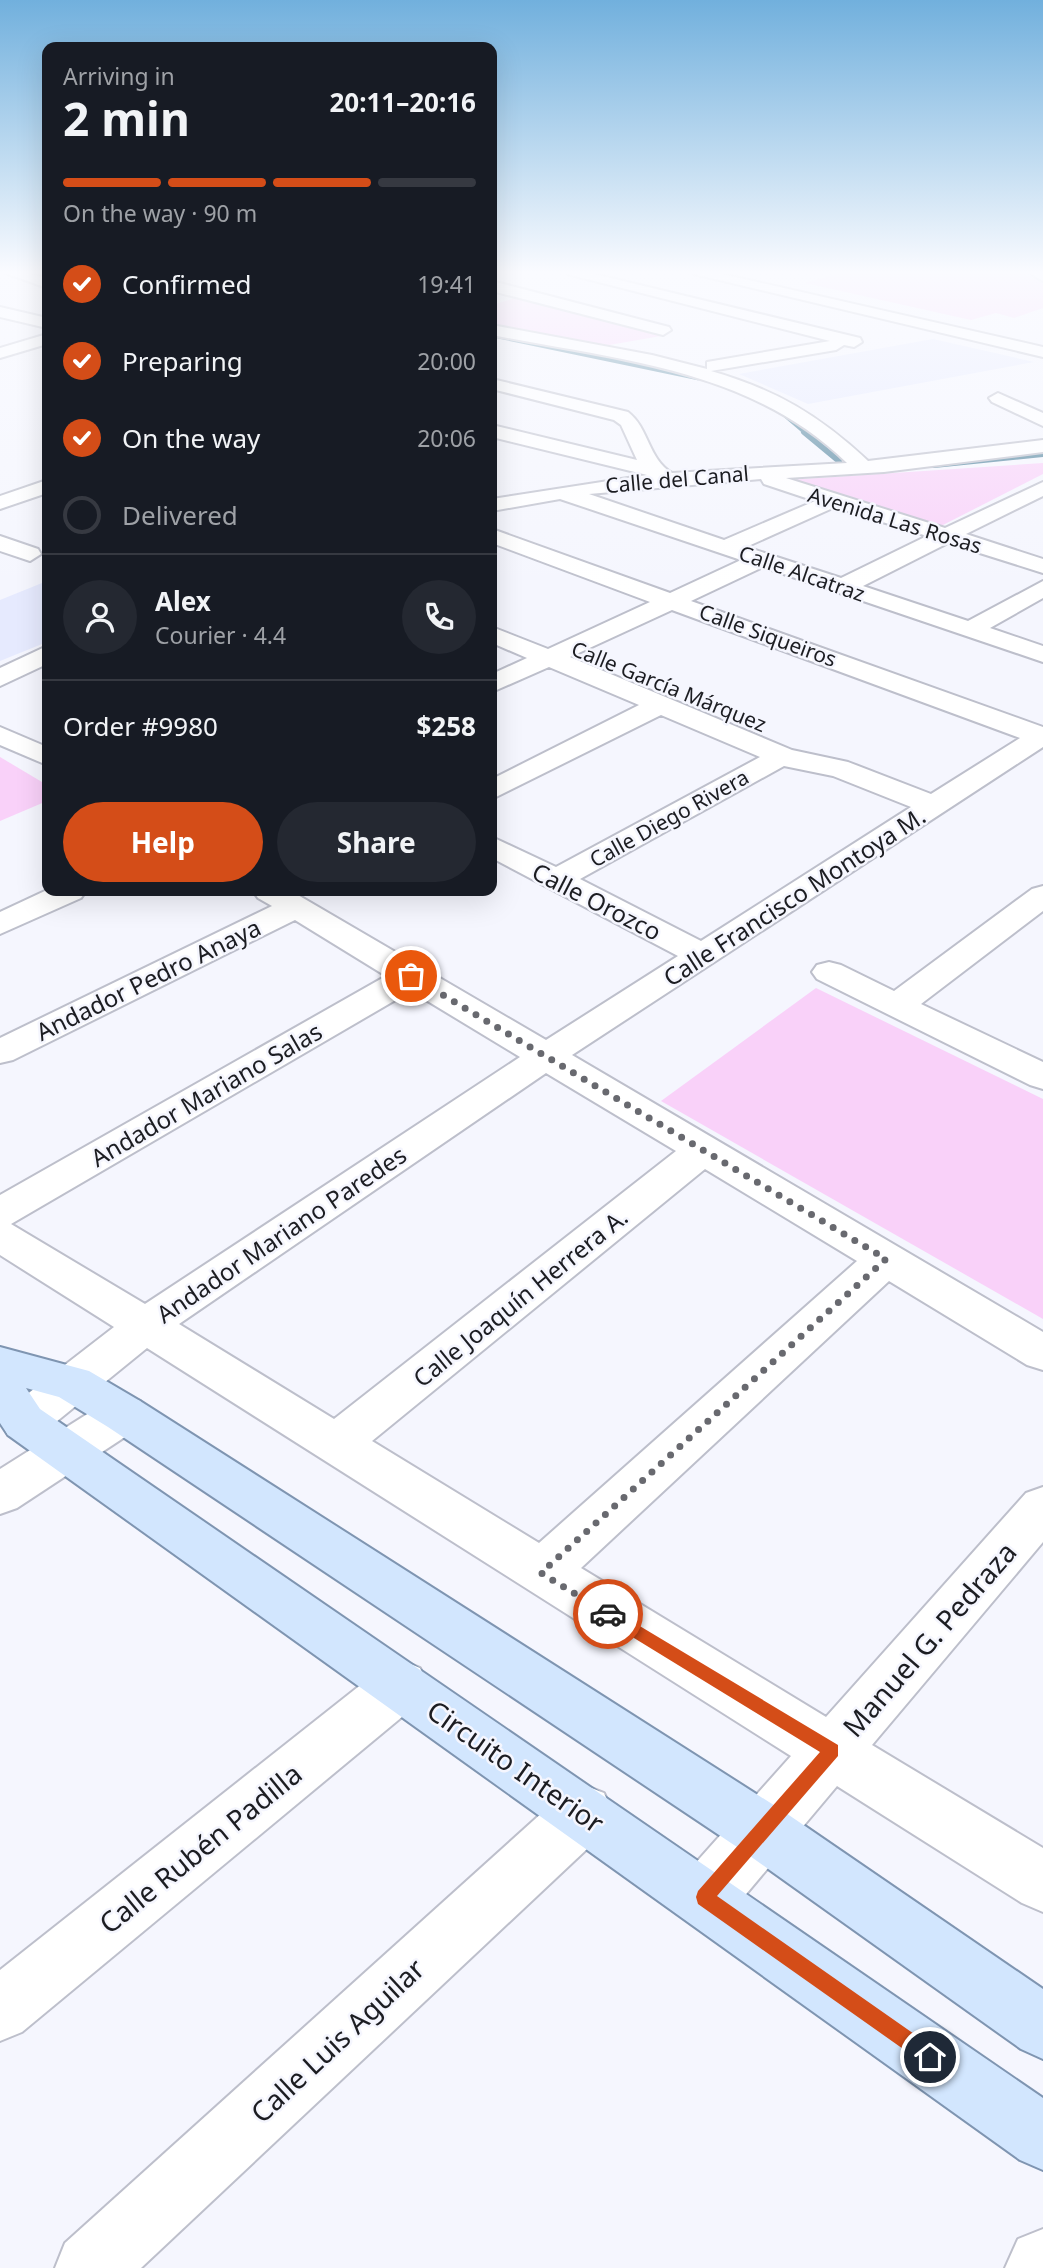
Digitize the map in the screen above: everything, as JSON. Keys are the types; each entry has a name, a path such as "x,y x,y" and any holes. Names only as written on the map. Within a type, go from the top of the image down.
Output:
{"main road":[{"path":"0,1364 73,1383 124,1414 763,1831 1043,2027"},
{"name":"Circuito Interior","path":"30,1420 1043,2137"}],"street":[{"path":"649,380 678,386"},
{"path":"719,380 750,389 812,421 863,467"},
{"path":"497,385 621,416 629,422 660,474"},
{"path":"1025,391 999,399 1043,420"},
{"path":"705,394 734,402 768,418"},
{"path":"497,432 660,474"},
{"name":"Calle del Canal","path":"497,504 660,474 832,470 1043,446"},
{"path":"814,454 832,470"},
{"name":"Avenida Las Rosas","path":"747,472 1043,566"},
{"path":"11,477 42,486"},
{"path":"0,503 42,488"},
{"path":"842,587 1043,488"},
{"name":"Calle Alcatraz","path":"560,491 1043,654"},
{"path":"726,547 832,501"},
{"name":"Calle Siqueiros","path":"497,538 1042,736"},
{"path":"0,543 30,554"},
{"path":"497,682 762,559"},
{"path":"969,629 1043,588"},
{"name":"Calle García Márquez","path":"497,618 660,705 809,765 838,768 934,806"},
{"name":"Calle García Márquez","path":"497,635 560,653 807,742 834,758 838,768"},
{"path":"0,678 42,657"},
{"path":"497,787 660,705"},
{"path":"0,735 42,755"},
{"name":"Calle Francisco Montoya M.","path":"546,1056 1042,736"},
{"name":"Calle Diego Rivera","path":"556,880 782,755"},
{"name":"Calle Orozco","path":"497,849 702,955"},
{"path":"0,924 59,896"},
{"path":"897,1005 1043,896"},
{"path":"283,899 1043,1353"},
{"name":"Andador Pedro Anaya","path":"0,1052 283,899"},
{"path":"829,972 1043,1077"},
{"name":"Andador Mariano Salas","path":"0,1213 411,976"},
{"name":"Andador Mariano Paredes","path":"30,1420 146,1325 546,1056"},
{"name":"Calle Joaquín Herrera A.","path":"337,1443 703,1150"},
{"path":"0,1235 1043,1882"},
{"path":"541,1573 886,1259"},
{"path":"0,1494 30,1420 124,1414"},
{"name":"Manuel G. Pedraza","path":"705,1897 1043,1507"},
{"name":"Calle Rubén Padilla","path":"0,2010 401,1685"},
{"name":"Calle Luis Aguilar","path":"90,2268 584,1813"}],"shaded area":[{"path":"752,380 938,380 808,404"},
{"path":"1043,463 1043,474 941,526 788,480"},
{"path":"42,583 42,644 0,661 0,600"},
{"path":"0,757 42,782 42,803 0,821"},
{"path":"816,988 1043,1099 1043,1319 661,1101"}],"waterway":[{"path":"786,416 806,433"},
{"path":"804,432 839,461"},
{"path":"934,465 1043,454"}],"way so far":[{"path":"411,976 886,1259 541,1573 608,1614"}],"route":[{"path":"608,1614 832,1751 705,1897 930,2057"}]}
